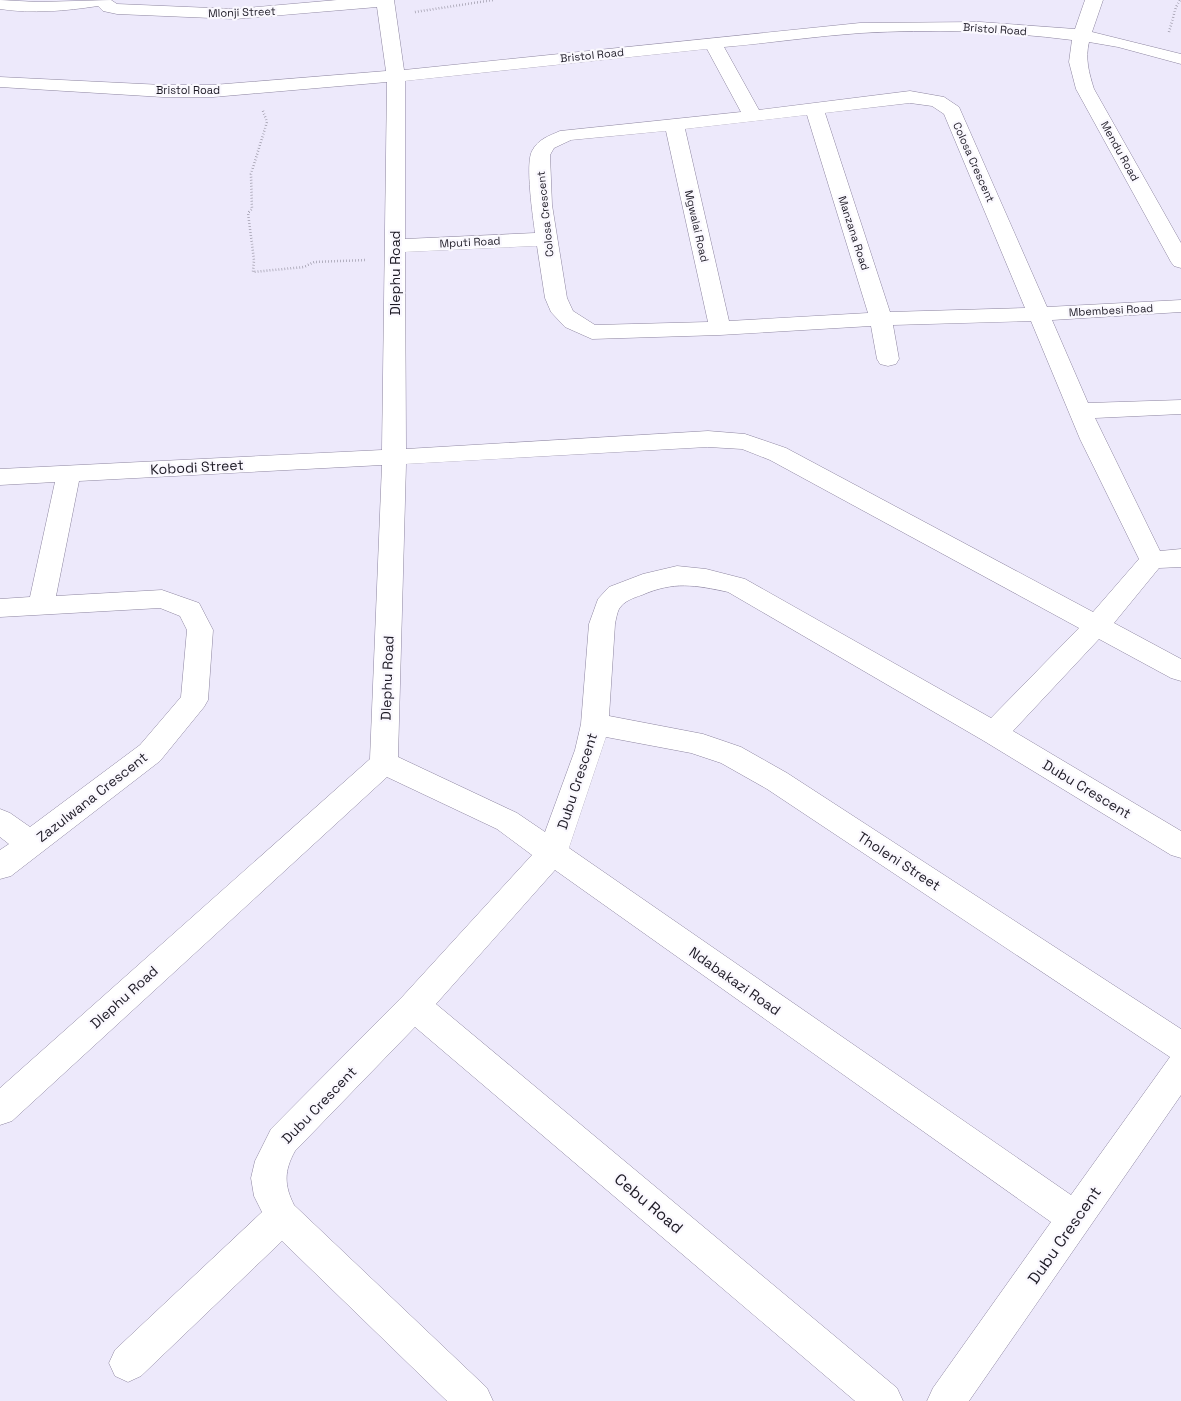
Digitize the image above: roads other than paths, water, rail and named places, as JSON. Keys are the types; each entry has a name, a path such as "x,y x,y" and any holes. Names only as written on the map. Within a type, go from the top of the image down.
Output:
{"street":[{"name":"Mlonji Street","path":"0,4 16,7 49,7 100,0 109,7 117,9 234,14 386,5"},
{"name":"Mendu Road","path":"1094,0 1080,36 1076,55 1080,75 1085,89 1181,262"},
{"name":"Dlephu Road","path":"0,1110 384,763 394,458 396,76 386,5"},
{"name":"Bristol Road","path":"0,82 163,91 256,88 396,76 860,28 930,26 1004,29 1080,36 1102,39 1181,59"},
{"path":"713,43 753,116"},
{"name":"Colosa Crescent","path":"1040,314 592,332 572,324 558,306 546,239 540,155 547,143 567,135 753,116 910,97 937,102 952,111 1040,314 1080,411 1152,560"},
{"name":"Manzana Road","path":"814,109 881,319 888,359"},
{"name":"Mgwalai Road","path":"674,124 720,328"},
{"name":"Mputi Road","path":"395,252 546,239"},
{"name":"Mbembesi Road","path":"1040,314 1181,306"},
{"path":"1080,411 1181,407"},
{"name":"Kobodi Street","path":"0,477 394,458 708,439 745,442 778,454 1181,671"},
{"path":"42,605 70,473"},
{"path":"994,733 1096,626 1152,560 1181,558"},
{"name":"Dubu Crescent","path":"474,1401 282,1217 269,1191 268,1180 271,1160 283,1140 414,1006 552,853 589,750 596,724 602,624 607,606 618,594 652,580 677,576 706,578 736,585 994,733 1181,846"},
{"name":"Zazulwana Crescent","path":"0,608 162,600 190,610 200,630 194,700 150,753 0,867"},
{"name":"Tholeni Street","path":"596,724 693,742 730,754 777,781 1181,1047"},
{"name":"Ndabakazi Road","path":"384,763 507,821 1075,1218"},
{"path":"0,821 31,844"},
{"name":"Cebu Road","path":"414,1006 884,1401"},
{"name":"Dubu Crescent","path":"946,1401 1181,1068"},
{"path":"128,1363 282,1217"}]}
